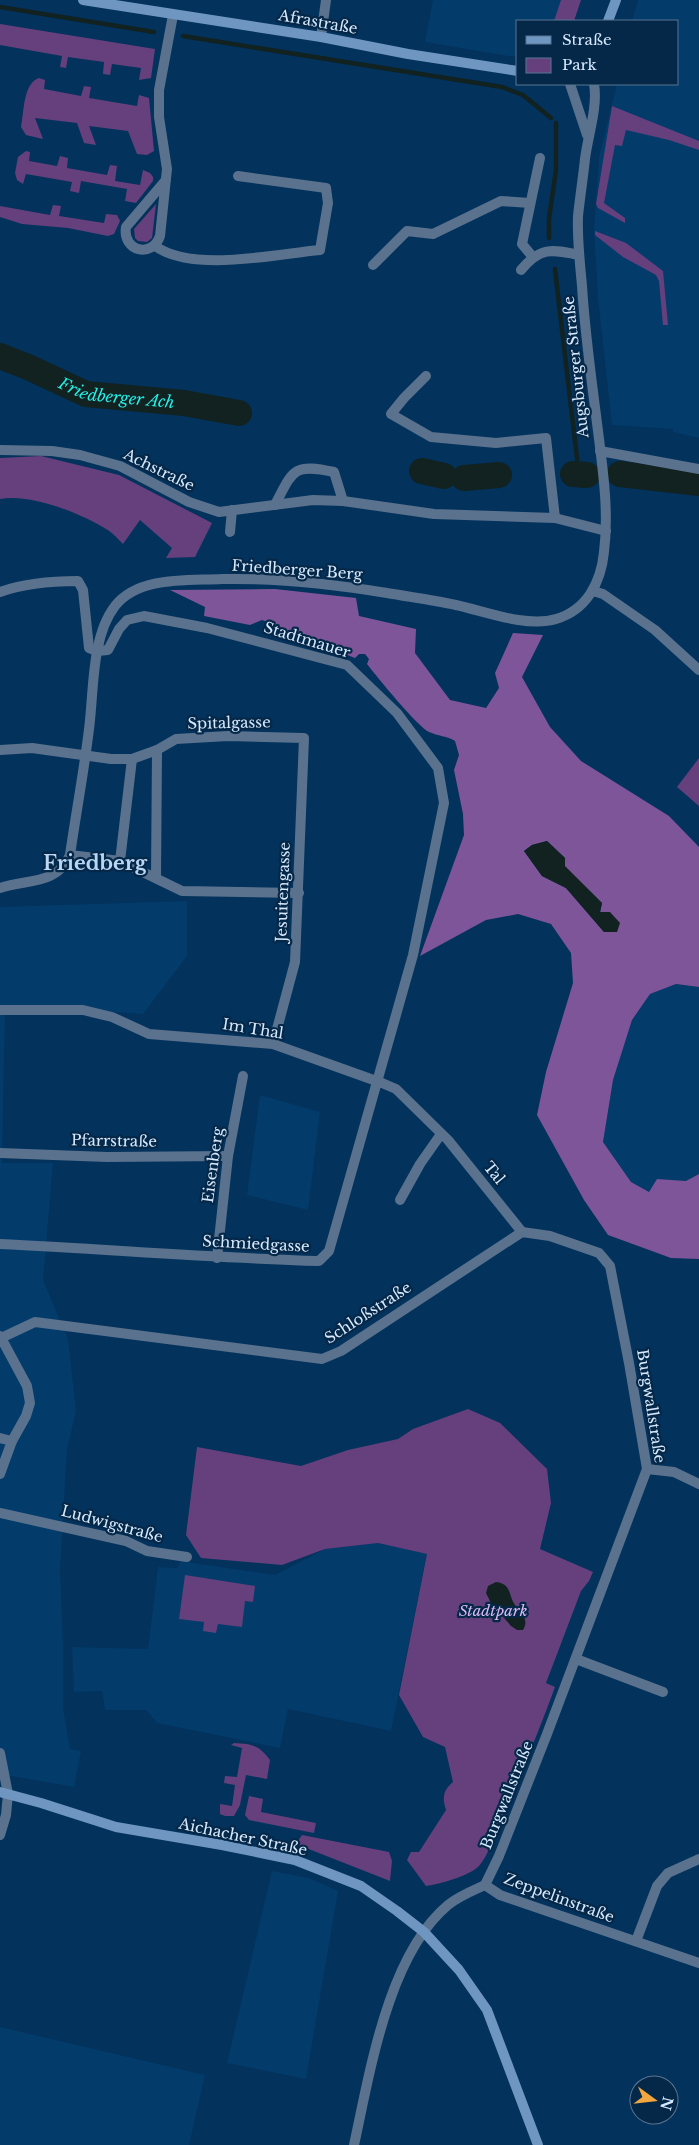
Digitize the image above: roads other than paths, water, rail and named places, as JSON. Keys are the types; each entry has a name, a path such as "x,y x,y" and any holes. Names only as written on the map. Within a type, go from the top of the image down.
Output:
{"main road":[{"name":"Afrastraße","path":"83,0 108,2 173,15 321,37 398,52 516,71"},
{"path":"608,20 616,0"},
{"name":"Aichacher Straße","path":"4,1793 116,1827 222,1845 294,1860 361,1886 424,1932 459,1970 487,2010 538,2145"}],"street":[{"path":"321,37 326,0"},
{"path":"166,180 126,227 125,233 128,242 133,248 144,250 155,246 160,236 166,180 167,169 159,117 159,90 173,15"},
{"name":"Augsburger Straße","path":"570,85 588,138"},
{"name":"Augsburger Straße","path":"593,591 602,567 606,531 604,483 584,315 578,216 596,93 594,85"},
{"path":"532,256 522,244 540,158"},
{"path":"155,246 166,254 218,260 320,250 328,203 326,188 238,176"},
{"path":"373,265 407,231 433,234 501,201 530,203"},
{"path":"521,270 532,256 538,253 560,251 579,255"},
{"path":"426,376 391,414 431,437 496,443 546,438 555,518"},
{"name":"Achstraße","path":"0,450 52,451 80,455 120,466 189,502 219,512 313,500 343,501 434,514 555,518 606,531"},
{"path":"600,451 699,469"},
{"path":"275,504 294,471 302,468 319,468 334,472 343,501"},
{"path":"230,532 232,510"},
{"name":"Friedberger Berg","path":"70,855 85,755 97,651 104,625 115,605 130,592 141,586 235,579 309,582 383,592 453,604 520,620 544,622 572,612 585,602 593,591"},
{"path":"0,592 28,584 48,581 78,581 83,590 89,648 97,651"},
{"path":"593,591 603,594 655,630 699,670"},
{"name":"Stadtmauer","path":"97,651 108,650 119,629 127,620 144,616 207,628 347,665 397,713 438,768 444,804 438,836 413,955 378,1081"},
{"name":"Spitalgasse","path":"132,759 157,750 176,739 228,736 304,738"},
{"name":"Jesuitengasse","path":"273,1044 295,962 304,738"},
{"path":"0,750 32,748 132,759 120,861"},
{"path":"156,878 157,750"},
{"path":"0,888 56,874 66,866 70,855 120,861 182,891 298,893"},
{"name":"Im Thal","path":"0,1010 83,1010 112,1017 149,1034 273,1044 378,1081"},
{"name":"Eisenberg","path":"217,1258 228,1156 242,1076"},
{"name":"Tal","path":"378,1081 396,1089 441,1134 522,1232"},
{"name":"Schmiedgasse","path":"0,1244 132,1250 217,1258 319,1261 329,1251 378,1081"},
{"path":"400,1200 420,1164 441,1134"},
{"name":"Pfarrstraße","path":"0,1153 107,1157 228,1156"},
{"name":"Burgwallstraße","path":"485,1885 499,1856 576,1659 647,1469 630,1363 610,1266 599,1252 550,1236 522,1232"},
{"name":"Schloßstraße","path":"1,1337 36,1322 145,1337 322,1358 327,1357 364,1337 522,1232"},
{"path":"0,1474 12,1441 26,1416 30,1403 27,1386 1,1337"},
{"path":"0,1438 12,1441"},
{"path":"647,1469 674,1472 699,1484"},
{"name":"Ludwigstraße","path":"0,1513 126,1541 147,1551 187,1557"},
{"path":"576,1659 663,1692"},
{"path":"0,1753 6,1815 0,1835"},
{"path":"636,1941 657,1886 668,1873 699,1859"},
{"name":"Zeppelinstraße","path":"354,2145 364,2097 385,2019 402,1969 424,1932 450,1904 485,1885 500,1895 699,1963"}],"waterway":[{"path":"0,7 154,32"},
{"path":"183,36 502,87 523,95 551,118"},
{"path":"549,238 549,219 556,170 556,123"},
{"path":"555,269 579,475"},
{"name":"Friedberger Ach","path":"0,356 86,394 184,403 239,413"},
{"name":"Friedberger Ach","path":"422,471 444,476"},
{"name":"Friedberger Ach","path":"573,474 587,475"},
{"name":"Friedberger Ach","path":"620,474 699,483"},
{"name":"Friedberger Ach","path":"464,478 499,475"}],"district":[{"name":"Friedberg","path":"95,863"}],"park label":[{"name":"Stadtpark","path":"493,1611"}]}
